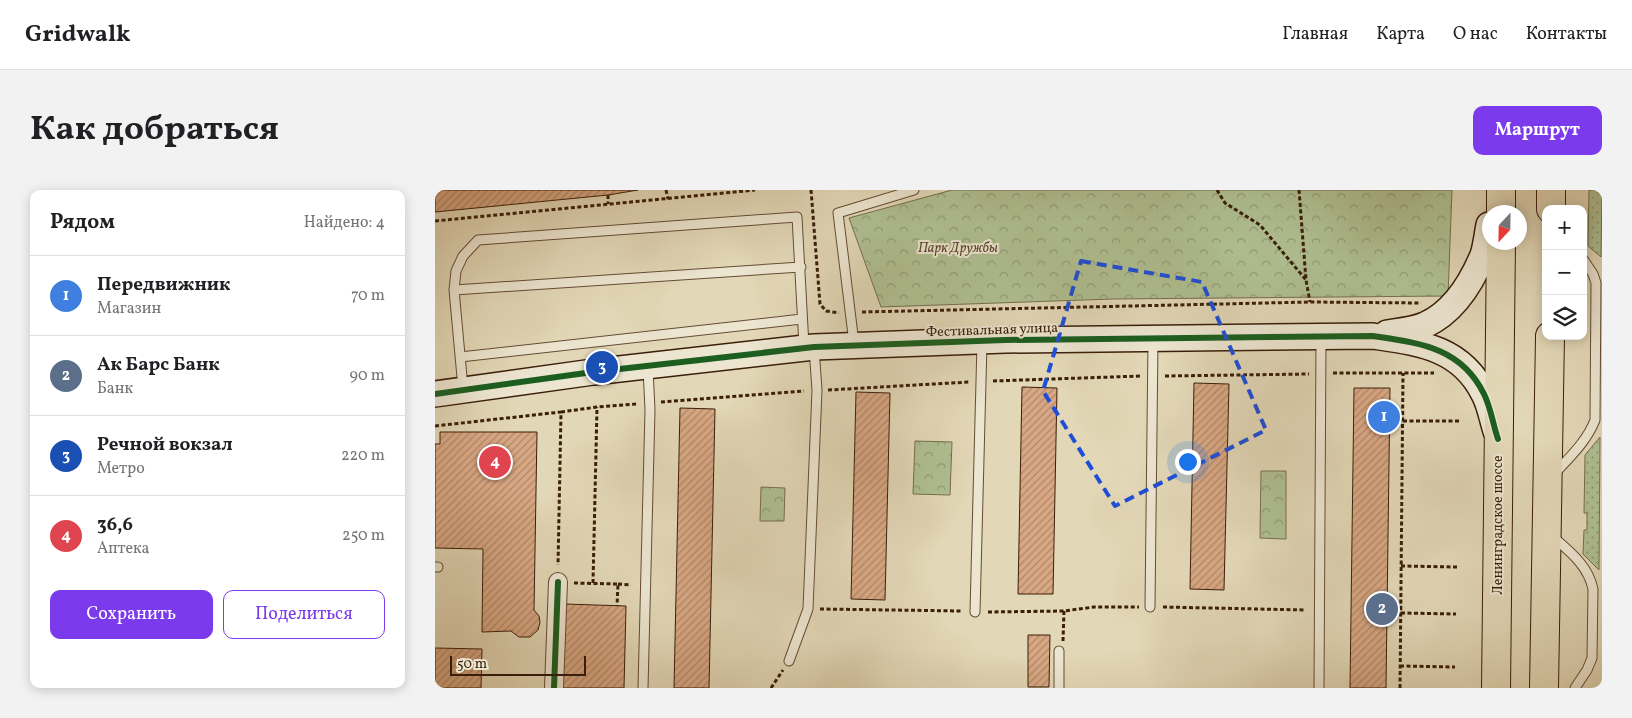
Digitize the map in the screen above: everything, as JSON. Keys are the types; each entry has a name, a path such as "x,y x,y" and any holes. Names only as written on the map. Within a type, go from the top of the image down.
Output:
{"main road":[{"path":"1501,190 1501,205"},
{"path":"1551,190 1551,205"},
{"name":"Ленинградское шоссе","path":"1496,688 1501,250"},
{"path":"1544,688 1549,340"}],"street":[{"path":"1494,205 1497,190"},
{"name":"Фестивальная улица","path":"1373,336 1419,327 1450,310 1466,290 1484,250"},
{"name":"Фестивальная улица","path":"435,394 648,365 809,348 982,341 1373,336 1431,347 1452,356 1469,370 1485,395 1498,439"},
{"path":"554,688 558,582"}],"lane":[{"path":"854,346 838,213 914,190"},
{"path":"463,390 455,290 456,271 463,256 478,240 797,217 801,267 801,319 817,390 808,609 789,661"},
{"path":"1548,481 1580,446 1595,420 1596,283 1587,265"},
{"path":"455,290 801,267"},
{"path":"460,357 801,319"},
{"path":"1319,688 1321,336"},
{"path":"1150,607 1153,338"},
{"path":"975,612 982,341"},
{"path":"643,688 650,410 648,365"},
{"path":"1547,530 1585,569 1591,579 1593,589 1591,664 1575,688"},
{"path":"1059,651 1059,688"}],"path":[{"path":"666,190 668,199"},
{"path":"435,221 755,190"},
{"path":"811,190 820,304 823,309 831,313 1310,302 1428,303"},
{"path":"1217,190 1225,203 1260,225 1305,280"},
{"path":"1299,190 1305,280 1310,302"},
{"path":"608,195 609,204"},
{"path":"1400,688 1403,373"},
{"path":"751,395 981,381 1152,376 1440,374"},
{"path":"593,583 597,407"},
{"path":"435,426 561,412 558,582 631,584 631,594"},
{"path":"1403,421 1460,422"},
{"path":"1401,566 1457,567"},
{"path":"617,606 618,584"},
{"path":"808,609 975,612 1064,611 1094,607 1319,610"},
{"path":"1059,651 1063,644 1064,611"},
{"path":"1401,613 1456,614"},
{"path":"771,688 789,661"},
{"path":"1400,666 1455,667"}],"highlighted area":[{"path":"1081,261 1202,282 1266,430 1115,506 1043,391"}],"green space":[{"name":"Парк Дружбы","path":"952,190 1452,190 1448,296 1113,299 881,307 849,218"},
{"path":"1589,190 1602,190 1601,257 1588,246"},
{"path":"1600,437 1599,570 1583,554 1584,530 1587,530 1587,513 1584,513 1585,455"},
{"path":"915,441 952,442 950,495 913,494"},
{"path":"1261,471 1286,471 1286,539 1260,538"},
{"path":"761,487 785,488 784,521 760,521"}],"building":[{"path":"435,190 638,190 608,195 435,212"},
{"path":"1194,383 1229,384 1224,590 1190,589"},
{"path":"1022,387 1057,388 1053,594 1018,594"},
{"path":"1354,388 1390,388 1386,688 1350,688"},
{"path":"856,392 890,393 885,600 851,599"},
{"path":"680,408 715,409 709,688 674,688"},
{"path":"440,432 537,432 534,610 539,616 540,622 538,630 530,637 519,637 511,631 482,632 483,549 435,548 435,444 440,444"},
{"path":"565,604 626,606 624,688 563,688"},
{"path":"1028,635 1050,635 1049,687 1028,687"},
{"path":"435,648 482,649 481,688 435,688"}],"cycle path":[{"path":"435,394 593,372 814,347 1005,340 1373,336 1422,345 1451,357 1463,366 1475,378 1484,394 1498,439"},
{"path":"554,688 558,582"}],"place":[{"name":"Речной вокзал","path":"602,367"},
{"name":"Передвижник","path":"1384,417"},
{"name":"36,6","path":"495,462"},
{"name":"Ак Барс Банк","path":"1382,609"}]}
